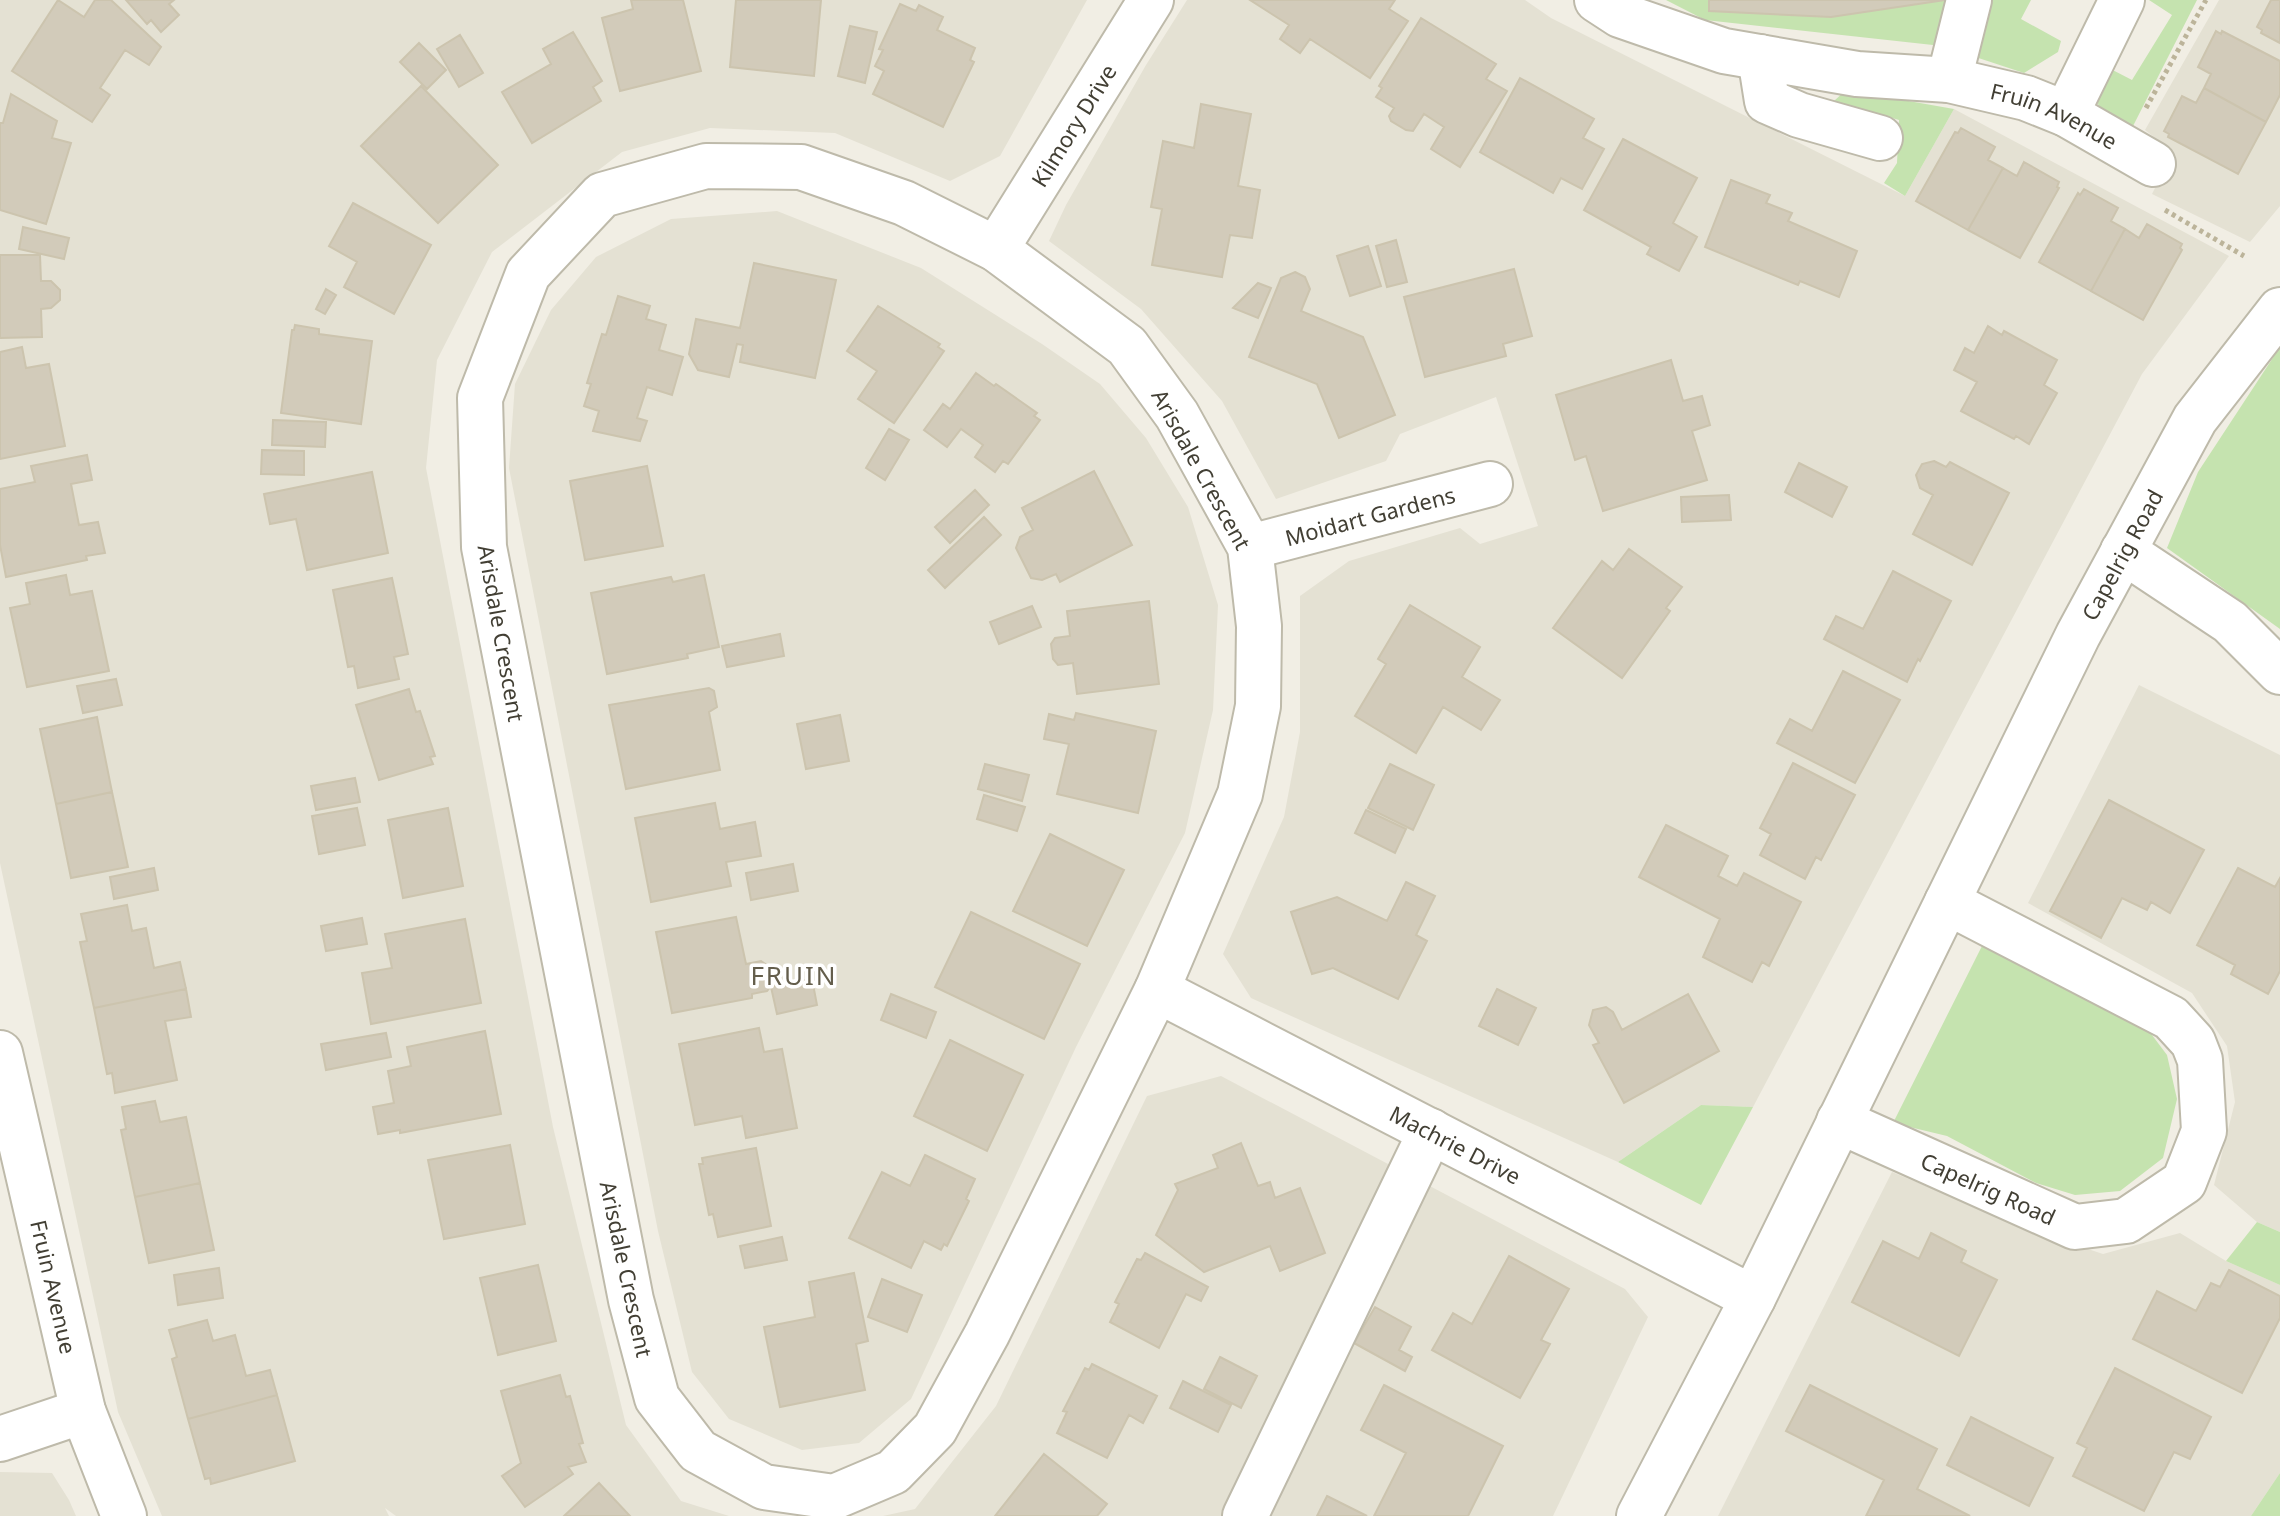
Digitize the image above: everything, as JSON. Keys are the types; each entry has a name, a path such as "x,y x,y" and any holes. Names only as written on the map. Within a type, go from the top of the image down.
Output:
{"street":[{"name":"Kilmory Drive","path":"996,249 1151,0"},
{"name":"Fruin Avenue","path":"1597,0 1620,15 1724,51 1857,74 1949,80 2026,98 2066,114 2138,156"},
{"path":"1949,80 1969,0"},
{"path":"2066,114 2122,0"},
{"path":"1760,57 1767,101 1799,115 1880,138"},
{"name":"Arisdale Crescent","path":"706,166 801,167 904,203 996,249 1127,346 1177,415 1250,547 1259,626 1258,706 1240,794 1157,990 987,1334 935,1429 893,1472 834,1497 764,1487 698,1451 657,1398 631,1300 484,547 480,398 528,274 602,195 706,166"},
{"name":"Capelrig Road","path":"1639,1516 1753,1298 2078,635 2195,419 2280,310"},
{"name":"Moidart Gardens","path":"1250,547 1490,484"},
{"path":"2123,551 2230,622 2280,672"},
{"name":"Capelrig Road","path":"1839,1121 2075,1227 2126,1221 2184,1182 2204,1131 2200,1060 2193,1042 2171,1018 1947,902"},
{"name":"Machrie Drive","path":"1157,990 1753,1298"},
{"name":"Fruin Avenue","path":"0,1053 83,1411 124,1516"},
{"path":"1245,1516 1431,1131"},
{"path":"0,1439 83,1411"}],"path":[{"path":"2206,0 2138,156 2138,195 2244,256"}],"shaded area":[{"path":"0,0 1087,0 1000,156 950,181 835,133 710,128 622,152 492,252 437,360 426,468 553,1127 626,1425 681,1501 729,1516 396,1516 385,1508 389,1516 162,1516 118,1412 0,863"},
{"path":"1187,0 1525,0 1551,18 1905,196 1954,109 2229,256 2142,374 1753,1107 1701,1105 1618,1162 1251,998 1223,954 1284,817 1300,732 1300,596 1349,561 1460,528 1480,544 1538,526 1496,397 1400,434 1386,461 1276,499 1222,401 1141,309 1049,241 1066,205 1146,65"},
{"path":"2219,0 2280,0 2280,206 2250,242 2152,194 2173,152 2145,130"},
{"path":"777,211 921,268 1100,384 1146,438 1188,507 1218,605 1213,710 1185,833 1076,1047 911,1399 859,1443 802,1450 729,1419 692,1372 658,1231 509,468 515,384 551,310 596,257 671,219"},
{"path":"2139,685 2280,755 2280,1232 2257,1222 2214,1185 2235,1102 2227,1046 2192,993 2028,903"},
{"path":"1221,1076 1625,1289 1648,1317 1553,1516 883,1516 915,1509 996,1406 1147,1096"},
{"path":"1892,1172 2040,1233 2103,1254 2180,1233 2226,1261 2280,1285 2280,1473 2251,1516 1718,1516"},
{"path":"0,1472 52,1473 76,1516 0,1516"}],"green space":[{"path":"1666,0 1709,0 1709,11 1831,17 1945,0 2031,0 2021,19 2061,41 2058,52 2024,73 1942,46 1705,20"},
{"path":"2149,0 2197,0 2132,128 2100,110 2091,82 2101,64 2132,80 2172,15"},
{"path":"1846,90 1954,109 1905,196 1884,183 1897,163 1899,120 1834,101"},
{"path":"2280,347 2280,629 2167,548 2198,472"},
{"path":"1982,946 2010,957 2146,1027 2167,1055 2177,1099 2163,1158 2120,1191 2075,1195 2036,1183 1947,1136 1893,1123"},
{"path":"1701,1105 1753,1107 1701,1205 1618,1162"},
{"path":"2257,1222 2280,1232 2280,1285 2226,1261"},
{"path":"2280,1473 2280,1516 2251,1516"}],"building":[{"path":"58,0 84,17 95,0 111,0 161,47 149,65 125,50 100,88 110,95 92,122 12,71"},
{"path":"126,0 174,0 169,4 179,15 161,32 151,20 147,24"},
{"path":"631,0 683,0 701,71 620,91 602,18 633,9"},
{"path":"736,0 821,0 814,76 730,67"},
{"path":"1250,0 1395,0 1389,9 1408,21 1370,78 1310,39 1300,53 1280,39 1289,25"},
{"path":"1709,0 1945,0 1831,17 1709,11"},
{"path":"2271,0 2280,0 2280,43 2261,33 2262,30 2257,27"},
{"path":"900,4 916,11 919,5 943,17 937,30 975,48 970,60 974,62 943,127 873,94 884,71 875,66 883,50 879,49"},
{"path":"1421,18 1496,64 1486,79 1507,91 1460,167 1431,149 1444,127 1424,114 1413,131 1406,130 1391,121 1389,116 1394,108 1376,97 1382,88 1379,86"},
{"path":"850,26 877,32 865,83 838,76"},
{"path":"2216,31 2221,34 2222,31 2280,61 2280,95 2266,122 2204,88 2211,74 2198,67"},
{"path":"573,32 602,81 593,87 601,101 532,143 502,92 551,64 543,49"},
{"path":"460,35 483,73 459,87 437,49"},
{"path":"419,43 446,70 427,89 400,62"},
{"path":"1520,78 1594,119 1583,138 1604,149 1582,189 1561,178 1553,193 1480,152"},
{"path":"421,86 498,165 438,223 361,146"},
{"path":"2204,88 2266,122 2238,174 2168,137 2169,134 2164,131 2182,96 2196,103"},
{"path":"11,94 57,121 52,138 71,143 46,224 0,210 0,123 3,123"},
{"path":"1201,104 1251,114 1238,186 1260,190 1252,238 1230,235 1222,277 1152,265 1162,209 1151,207 1163,141 1194,148"},
{"path":"1961,128 1995,147 1988,160 2003,168 1968,230 1916,201 1955,132 1958,133"},
{"path":"1623,139 1697,178 1673,223 1697,237 1679,271 1647,254 1651,247 1584,210"},
{"path":"2024,162 2059,182 2059,188 2020,258 1968,230 2003,168 2017,176"},
{"path":"1731,180 1770,195 1766,203 1792,213 1788,221 1857,251 1839,297 1800,281 1798,285 1705,247"},
{"path":"2084,189 2118,208 2111,221 2125,229 2091,291 2039,262 2078,193 2080,195"},
{"path":"353,203 431,245 394,314 344,287 357,262 329,246"},
{"path":"2147,224 2182,244 2182,250 2143,320 2091,291 2125,229 2139,238"},
{"path":"23,227 69,238 64,259 19,249"},
{"path":"1396,240 1407,282 1387,287 1376,246"},
{"path":"1368,246 1381,286 1350,296 1337,256"},
{"path":"0,255 40,255 41,281 51,281 60,290 60,300 51,308 41,309 42,337 0,338"},
{"path":"754,263 836,280 815,378 740,362 743,345 737,344 729,377 698,370 689,354 696,319 740,328"},
{"path":"1514,269 1532,336 1503,344 1506,356 1425,377 1404,297"},
{"path":"1295,272 1305,277 1310,289 1301,311 1363,337 1395,415 1339,438 1317,384 1249,357 1281,278"},
{"path":"1258,283 1271,288 1258,318 1233,308"},
{"path":"326,289 336,295 325,314 316,309"},
{"path":"618,296 650,306 646,319 666,325 659,350 683,357 672,395 647,387 637,418 647,421 640,441 593,431 599,411 584,406 591,384 587,383 602,334 606,335"},
{"path":"878,306 940,344 938,347 944,351 894,423 858,399 877,371 847,351"},
{"path":"295,325 319,329 319,334 372,341 361,424 281,413"},
{"path":"1988,326 2002,335 2004,331 2057,360 2044,385 2057,393 2029,444 1961,411 1977,382 1954,370 1965,348 1974,353"},
{"path":"22,347 26,368 49,364 65,446 0,459 0,352"},
{"path":"1671,360 1683,401 1702,396 1710,425 1692,431 1707,480 1603,511 1586,456 1575,460 1556,395"},
{"path":"976,373 1037,413 1034,416 1040,420 1008,464 1003,461 995,472 975,457 983,445 961,429 947,447 924,430 943,404 950,409"},
{"path":"273,420 326,422 325,447 272,445"},
{"path":"889,429 909,440 885,480 866,468"},
{"path":"262,450 304,451 304,475 261,474"},
{"path":"87,455 92,480 71,484 79,525 98,522 105,553 86,556 87,560 6,577 0,545 0,489 35,482 31,466"},
{"path":"1934,461 1946,467 1950,462 2009,493 1972,565 1913,534 1933,495 1920,488 1916,475 1922,464"},
{"path":"1799,463 1847,487 1832,517 1785,492"},
{"path":"647,466 663,546 585,560 570,481"},
{"path":"1094,471 1132,545 1060,582 1056,574 1042,580 1031,578 1016,548 1020,537 1033,530 1022,508"},
{"path":"372,472 388,553 307,570 296,519 270,524 264,494"},
{"path":"975,490 989,505 950,543 935,527"},
{"path":"1729,495 1731,520 1682,522 1681,497"},
{"path":"984,517 1001,535 945,588 928,570"},
{"path":"1629,549 1682,587 1666,608 1670,611 1622,678 1553,628 1602,561 1613,570"},
{"path":"1893,571 1951,601 1907,682 1824,639 1836,616 1863,629"},
{"path":"66,575 70,595 92,591 109,671 27,687 10,608 30,604 26,583"},
{"path":"704,575 719,647 687,654 688,658 607,674 591,593 671,577 673,582"},
{"path":"392,578 408,654 394,657 399,679 358,688 354,666 348,667 333,590"},
{"path":"1149,601 1159,684 1077,694 1073,663 1058,665 1053,659 1051,644 1055,638 1070,636 1067,611"},
{"path":"1410,605 1480,647 1462,677 1500,700 1481,730 1443,707 1416,753 1355,716 1386,664 1378,659"},
{"path":"1032,606 1041,627 999,644 990,622"},
{"path":"780,634 784,656 727,667 722,646"},
{"path":"1843,671 1900,700 1855,783 1777,743 1790,719 1812,731"},
{"path":"116,679 122,705 83,713 77,686"},
{"path":"709,688 714,691 717,707 709,712 720,770 626,789 609,705"},
{"path":"409,689 435,756 430,757 433,764 379,780 356,705"},
{"path":"1076,713 1156,731 1138,813 1057,794 1069,744 1044,739 1049,714 1074,720"},
{"path":"840,715 849,761 806,769 797,724"},
{"path":"97,717 112,792 56,804 40,729"},
{"path":"1793,763 1855,795 1821,860 1816,857 1805,879 1760,855 1771,834 1760,828"},
{"path":"985,764 1029,775 1022,801 978,789"},
{"path":"1390,764 1434,785 1413,830 1368,808"},
{"path":"355,778 360,802 316,810 311,786"},
{"path":"112,792 128,867 71,878 56,804"},
{"path":"984,795 1025,807 1017,831 977,819"},
{"path":"2109,800 2204,850 2170,913 2151,902 2147,910 2122,898 2101,938 2050,911"},
{"path":"715,803 720,829 755,822 761,856 726,862 731,886 651,902 635,818"},
{"path":"357,808 365,845 319,854 312,816"},
{"path":"448,808 463,886 403,898 388,820"},
{"path":"1366,810 1406,829 1395,853 1355,833"},
{"path":"1666,825 1728,856 1718,876 1737,886 1744,873 1801,902 1769,966 1762,962 1752,982 1703,957 1720,919 1639,877"},
{"path":"1050,834 1124,870 1087,946 1013,911"},
{"path":"793,864 798,891 751,900 746,873"},
{"path":"154,868 158,890 114,899 110,877"},
{"path":"2238,868 2275,887 2280,878 2280,971 2268,994 2231,974 2235,965 2197,945"},
{"path":"1406,882 1435,896 1416,935 1427,941 1398,999 1333,968 1312,974 1291,912 1337,897 1387,921"},
{"path":"127,905 132,931 146,928 154,968 180,962 186,989 94,1008 80,942 87,941 81,914"},
{"path":"971,912 1080,964 1044,1039 935,987"},
{"path":"736,917 746,964 761,961 771,968 774,982 767,991 752,994 752,998 672,1013 656,932"},
{"path":"362,918 367,944 326,951 321,926"},
{"path":"465,919 481,1003 371,1024 362,973 392,968 385,934"},
{"path":"812,979 817,1005 777,1014 771,987"},
{"path":"186,989 191,1017 165,1021 177,1080 115,1093 112,1073 107,1074 94,1008"},
{"path":"1497,989 1536,1008 1518,1045 1479,1026"},
{"path":"891,994 936,1012 926,1038 881,1020"},
{"path":"1688,994 1719,1051 1624,1103 1593,1045 1599,1043 1589,1025 1593,1010 1606,1007 1613,1012 1622,1030"},
{"path":"759,1028 764,1052 782,1049 797,1128 746,1138 742,1116 695,1125 679,1044"},
{"path":"485,1031 501,1114 400,1133 400,1130 378,1134 373,1107 394,1103 388,1071 411,1066 407,1047"},
{"path":"386,1033 391,1057 326,1070 321,1044"},
{"path":"950,1040 1023,1075 987,1151 914,1116"},
{"path":"155,1101 160,1122 186,1117 200,1183 135,1197 121,1130 126,1129 122,1107"},
{"path":"1241,1143 1258,1186 1270,1182 1275,1198 1300,1188 1325,1253 1280,1271 1270,1246 1204,1272 1156,1235 1178,1190 1175,1184 1218,1168 1213,1155"},
{"path":"510,1145 525,1224 444,1239 428,1160"},
{"path":"756,1148 771,1226 718,1237 713,1214 709,1215 699,1164 703,1164 702,1158"},
{"path":"925,1155 975,1179 966,1199 969,1201 947,1246 944,1244 941,1250 924,1241 911,1268 849,1238 882,1172 910,1186"},
{"path":"200,1183 214,1250 149,1263 135,1197"},
{"path":"1931,1233 1966,1251 1961,1262 1997,1280 1959,1356 1852,1302 1883,1241 1919,1259"},
{"path":"782,1237 787,1260 745,1268 740,1246"},
{"path":"1145,1253 1208,1287 1201,1301 1186,1294 1159,1348 1110,1322 1119,1304 1115,1302 1137,1259 1141,1260"},
{"path":"1509,1256 1569,1289 1541,1340 1550,1344 1520,1398 1432,1350 1453,1313 1472,1324"},
{"path":"538,1265 556,1341 498,1355 480,1278"},
{"path":"219,1268 223,1298 178,1305 174,1275"},
{"path":"2229,1270 2280,1296 2280,1318 2242,1393 2133,1339 2157,1291 2196,1311 2211,1283 2220,1287"},
{"path":"854,1273 868,1341 856,1344 865,1390 780,1407 764,1327 815,1317 809,1282"},
{"path":"882,1279 922,1295 907,1332 868,1317"},
{"path":"1375,1307 1411,1327 1399,1350 1412,1357 1405,1371 1354,1343"},
{"path":"207,1320 213,1341 235,1335 246,1376 270,1370 277,1395 188,1419 172,1359 177,1357 169,1330"},
{"path":"1220,1357 1257,1376 1241,1408 1204,1389"},
{"path":"1092,1364 1157,1396 1143,1423 1129,1415 1107,1458 1057,1433 1067,1412 1063,1411 1085,1368 1089,1370"},
{"path":"2115,1368 2211,1417 2190,1459 2174,1452 2144,1511 2073,1476 2087,1448 2077,1443"},
{"path":"560,1375 566,1397 570,1396 583,1443 579,1444 586,1462 568,1467 573,1474 525,1507 502,1476 521,1463 501,1391"},
{"path":"1183,1381 1231,1405 1218,1432 1170,1408"},
{"path":"1384,1385 1503,1446 1468,1516 1374,1516 1406,1453 1361,1430"},
{"path":"1810,1385 1937,1449 1917,1489 1970,1516 1866,1516 1884,1480 1786,1431"},
{"path":"277,1395 295,1461 211,1484 210,1478 205,1479 188,1419"},
{"path":"1971,1417 2053,1458 2029,1506 1947,1465"},
{"path":"1044,1454 1107,1504 1097,1516 995,1516"},
{"path":"599,1483 630,1516 564,1516"},
{"path":"1327,1496 1367,1516 1317,1516"}],"district":[{"name":"FRUIN","path":"794,975"}]}
